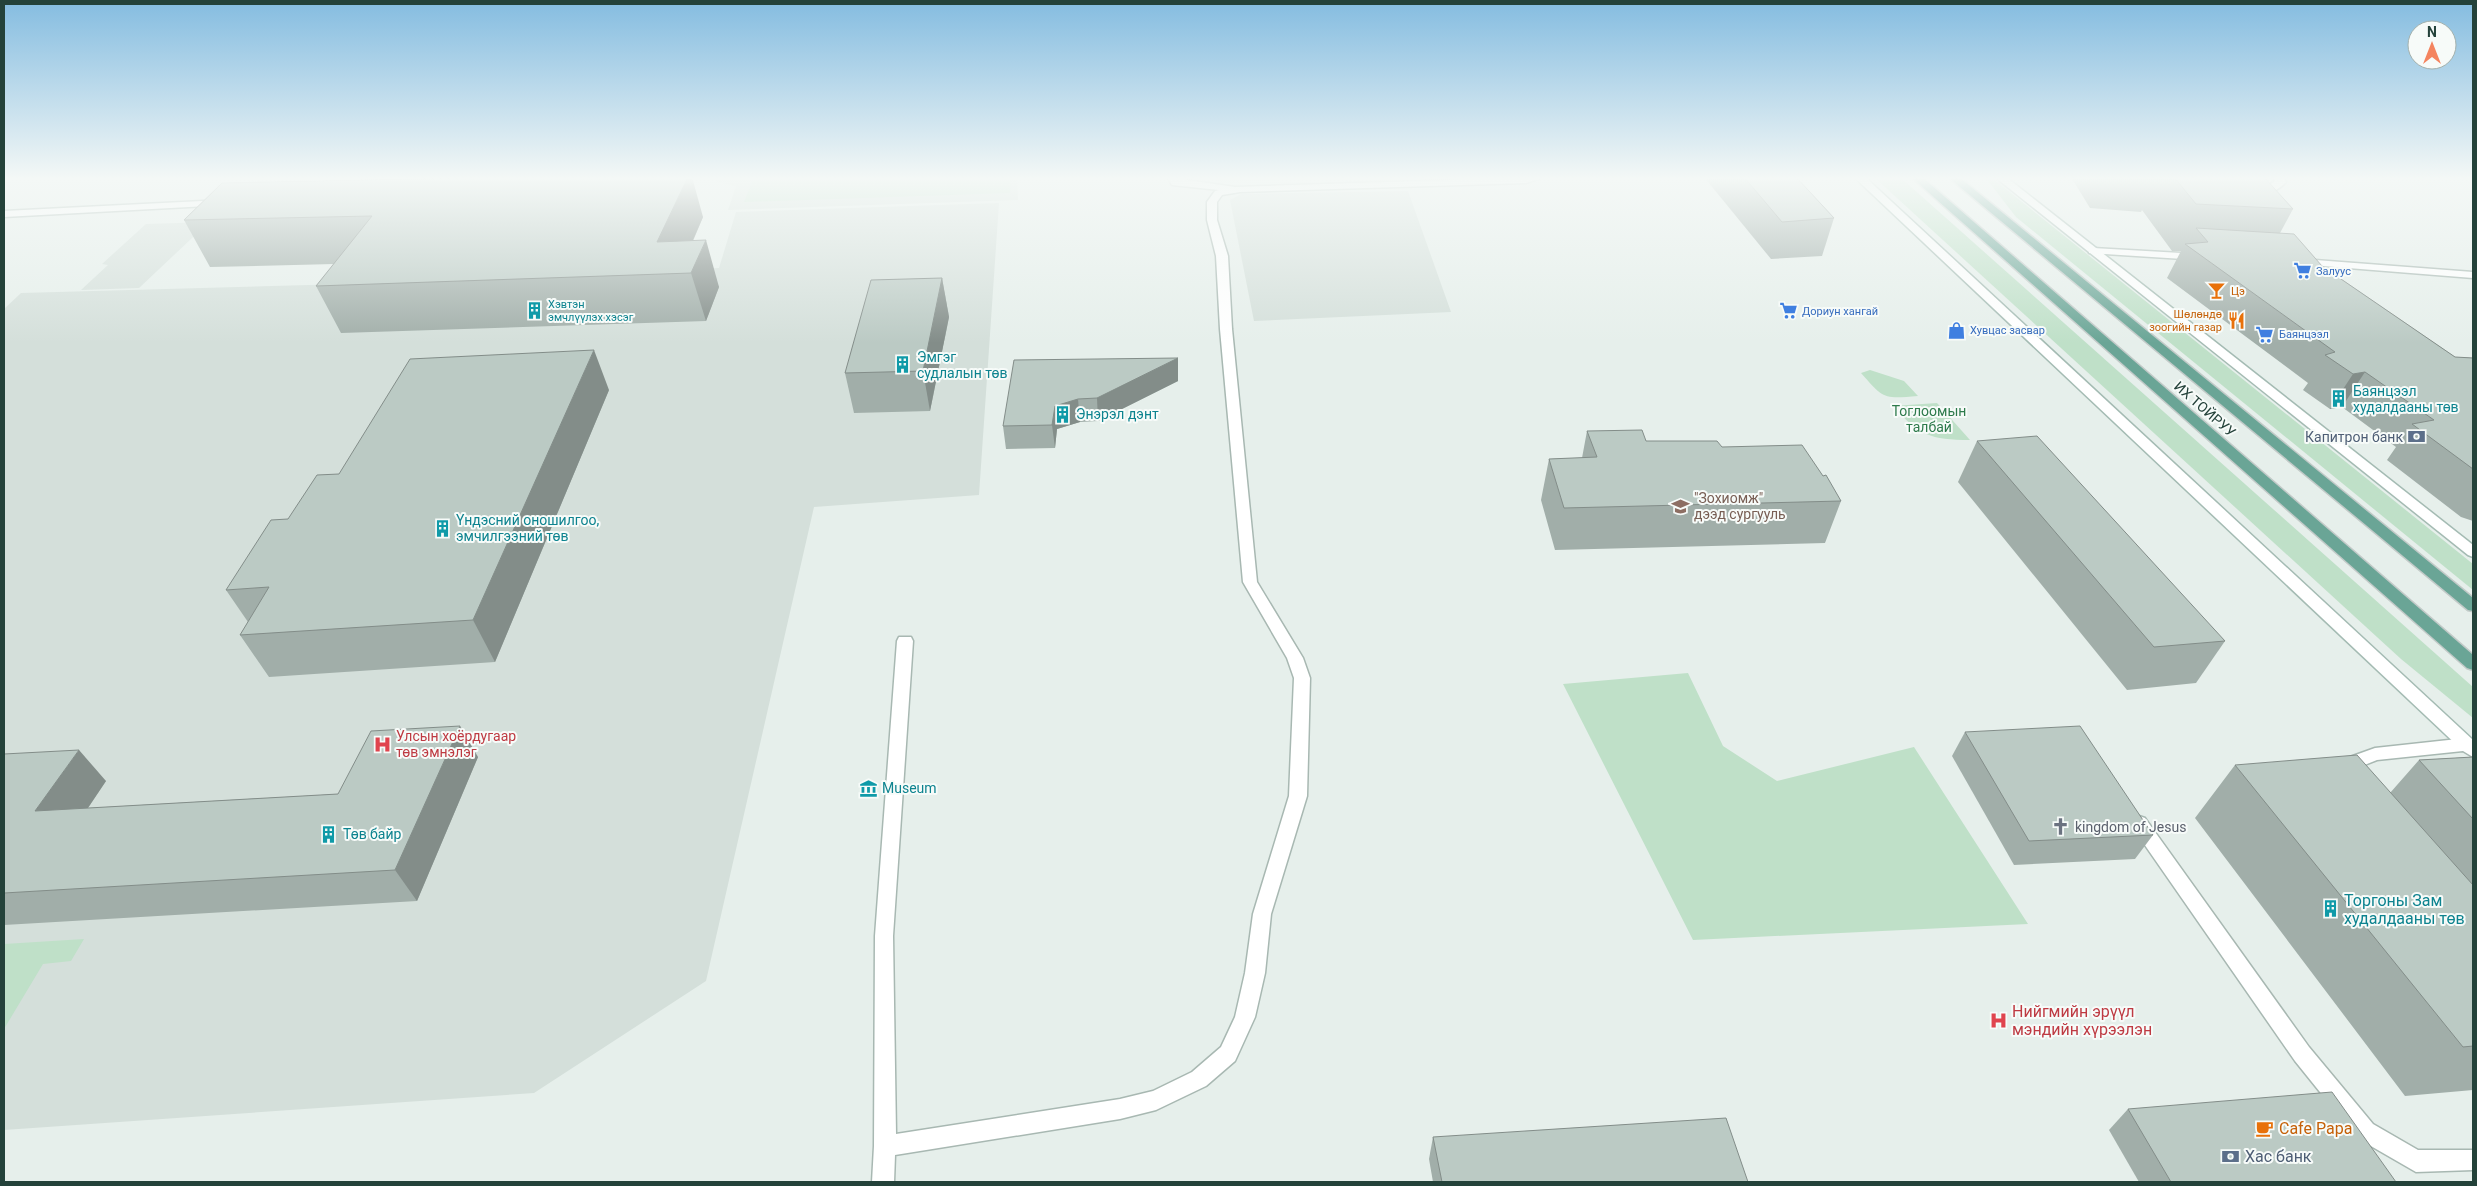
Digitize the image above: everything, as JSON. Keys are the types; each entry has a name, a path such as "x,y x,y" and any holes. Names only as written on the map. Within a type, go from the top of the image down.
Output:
{"main road":[{"name":"ИХ ТОЙРУУ","path":"1979,232 2473,664"},
{"name":"ИХ ТОЙРУУ","path":"2020,232 2473,606"}],"street":[{"path":"885,1146 1120,1110 1156,1100 1199,1079 1228,1054 1246,1017 1255,973 1262,914 1298,796 1303,699 1302,678 1295,658 1250,582 1226,329 1222,256 1215,232"},
{"path":"1918,232 2471,747"},
{"path":"2070,232 2473,552"},
{"path":"2093,251 2207,257"},
{"path":"2298,260 2473,274"},
{"path":"883,1182 885,1146 884,936 905,641"},
{"path":"2343,786 2335,770 2375,754 2471,747"},
{"path":"2126,805 2214,925 2302,1054 2365,1131 2416,1161 2473,1160"}],"shaded area":[{"path":"137,232 198,232 139,288 81,290 108,265 102,264"},
{"name":"Улсын хоёрдугаар төв эмнэлэг","path":"730,232 997,232 979,495 814,507 706,981 534,1093 4,1130 4,309 21,293 382,283 386,279 719,268"},
{"path":"1236,232 1423,232 1451,312 1254,321"}],"green space":[{"path":"1935,232 1962,232 2473,687 2473,718 2401,659"},
{"path":"2035,232 2060,232 2473,564 2473,590"},
{"name":"Тоглоомын талбай","path":"1870,370 1904,381 1918,396 1891,397 1885,395 1875,388 1861,373"},
{"name":"Тоглоомын талбай","path":"1937,403 1970,440 1945,439 1926,434 1910,424 1893,406"},
{"path":"1688,673 1723,746 1777,781 1914,747 2028,924 1693,940 1563,684"},
{"path":"84,939 71,961 43,964 4,1029 4,944"}],"building":[{"path":"359,232 662,232 657,242 706,240 691,273 316,286"},
{"path":"2200,232 2294,234 2322,266 2455,357 2473,358 2473,469 2412,424 2434,420 2365,372 2353,374 2325,355 2335,352 2185,244 2208,242"},
{"path":"942,278 923,371 845,373 871,280"},
{"name":"Үндэсний оношилгоо, эмчилгээний төв","path":"594,350 473,620 240,635 269,587 226,590 271,520 288,519 317,475 339,474 410,359"},
{"path":"1178,358 1097,398 1078,399 1055,406 1052,425 1003,426 1014,360"},
{"path":"1642,430 1646,441 1717,441 1722,447 1802,445 1823,476 1826,475 1841,501 1564,508 1549,459 1597,457 1587,431"},
{"path":"2037,436 2225,641 2154,647 1977,441"},
{"path":"460,726 395,870 4,893 4,754 79,750 35,811 338,794 371,731"},
{"path":"2080,726 2153,835 2029,841 1965,732"},
{"path":"2357,755 2473,885 2473,1046 2463,1047 2235,765"},
{"path":"2473,757 2473,819 2419,760"},
{"name":"Хас банк","path":"2332,1092 2396,1182 2171,1182 2128,1109"},
{"path":"1726,1118 1748,1182 1442,1182 1433,1137"}],"place":[{"name":"Залуус","path":"2302,271"},
{"name":"Цэ","path":"2217,291"},
{"name":"Хэвтэн эмчлүүлэх хэсэг","path":"534,310"},
{"name":"Дориун хангай","path":"1788,311"},
{"name":"Шөлөндө зоогийн газар","path":"2236,320"},
{"name":"Хувцас засвар","path":"1956,330"},
{"name":"Баянцээл","path":"2265,334"},
{"name":"Эмгэг судлалын төв","path":"903,365"},
{"name":"Баянцээл худалдааны төв","path":"2339,399"},
{"name":"Энэрэл дэнт","path":"1062,414"},
{"name":"Капитрон банк","path":"2417,437"},
{"name":"\"Зохиомж\" дээд сургууль","path":"1680,506"},
{"name":"Үндэсний оношилгоо, эмчилгээний төв","path":"442,528"},
{"name":"Улсын хоёрдугаар төв эмнэлэг","path":"382,744"},
{"name":"Museum","path":"868,788"},
{"name":"kingdom of Jesus","path":"2061,827"},
{"name":"Төв байр","path":"329,834"},
{"name":"Торгоны Зам худалдааны төв","path":"2330,909"},
{"name":"Нийгмийн эрүүл мэндийн хүрээлэн","path":"1998,1020"},
{"name":"Cafe Papa","path":"2265,1128"},
{"name":"Хас банк","path":"2231,1156"}]}
